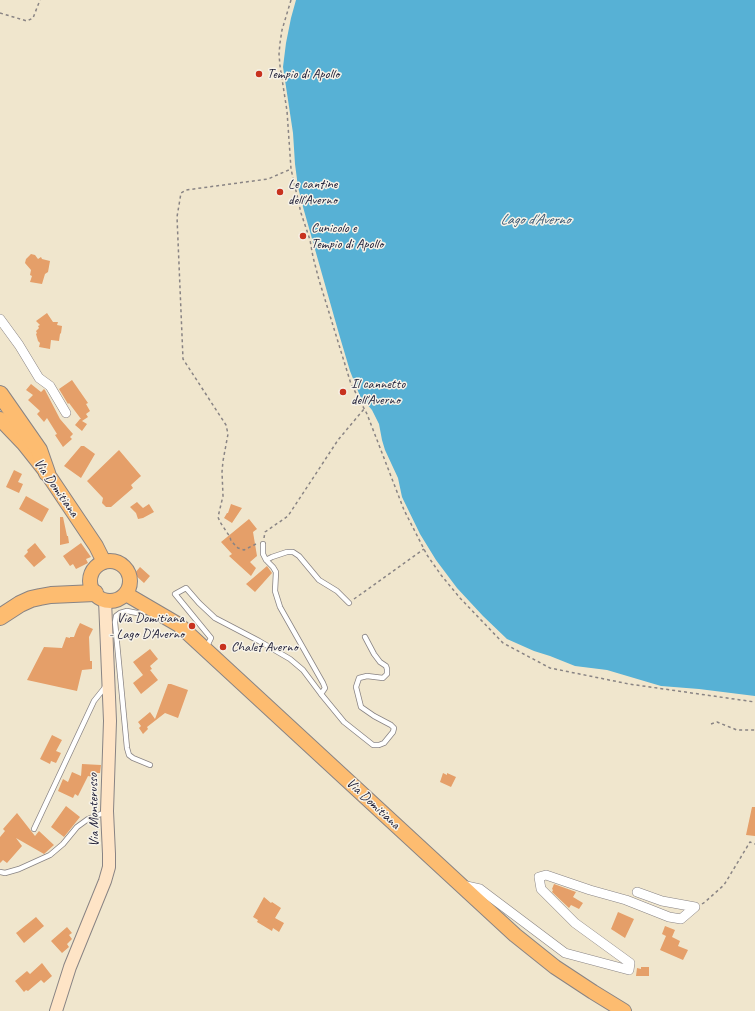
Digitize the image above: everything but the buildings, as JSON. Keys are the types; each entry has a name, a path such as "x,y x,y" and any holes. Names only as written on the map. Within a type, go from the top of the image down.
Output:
{"highway":[{"path":"0,394 39,450 47,474"},
{"path":"0,617 20,604 40,597 51,595 100,597"}],"main road":[{"name":"Via Domitiana","path":"0,419 24,444 47,474 96,546 104,562"},
{"path":"109,561 114,561 124,566 130,580 126,594 116,600 100,597 92,588 90,583 92,572 99,564 109,561"},
{"name":"Via Domitiana","path":"126,594 179,625 515,935 555,967 624,1011"}],"street":[{"path":"0,319 39,378 50,386 66,413"},
{"name":"Via Monterusso","path":"56,1011 70,967 105,881 109,867 110,854 107,811 110,721 100,597"},
{"path":"460,884 480,889 565,953 628,970 630,963 575,923 541,888 539,878 546,875 626,900 669,917 681,919 695,907"},
{"path":"637,892 662,901 695,907"}],"lane":[{"path":"263,544 263,554 276,572 275,591 280,607 325,688 321,694"},
{"path":"266,560 287,552 294,552 319,580 337,591 349,603"},
{"path":"205,649 211,638 175,594 186,588 215,618 290,659 303,670 344,722 374,745 379,745 384,743 393,732 394,728 361,707 356,687 359,678 366,676 383,678 387,674 387,669 386,666 380,662 374,654 365,637"},
{"path":"148,607 144,612 120,612 116,616 115,622 126,748 129,755 133,758 150,765"},
{"path":"34,829 94,701 108,682"},
{"path":"0,872 5,873 19,869 50,855 63,844 76,827 88,819 107,811"}],"path":[{"path":"0,13 27,21 33,18 40,0"},
{"path":"291,0 282,30 279,54 287,111 292,169 301,213 310,240 319,280 351,384 364,409 404,510 424,550 441,575 460,598 503,643 550,668 629,684 755,702"},
{"path":"292,169 268,178 186,190 181,193 179,200 177,217 183,359 226,425 228,434 222,472 222,496 218,517 231,541 238,548 244,550 255,544 263,544 265,532 288,516 338,440 364,409"},
{"path":"349,603 424,550"},
{"path":"711,724 717,722 737,730 755,730"},
{"path":"695,907 705,902 724,885 750,842 755,844"}],"water":[{"name":"Lago d'Averno","path":"296,0 755,0 755,696 661,686 607,670 575,666 534,651 507,639 457,588 436,560 420,534 402,497 398,478 385,450 379,424 372,410 360,396 350,371 298,187 293,133 283,67 286,43"}],"place":[{"name":"Tempio di Apollo","path":"259,74"},
{"name":"Le cantine dell'Averno","path":"280,192"},
{"name":"Cunicolo e Tempio di Apollo","path":"303,236"},
{"name":"Il cannetto dell'Averno","path":"343,392"},
{"name":"Via Domitiana - Lago D'Averno","path":"192,626"},
{"name":"Chalet Averno","path":"223,647"}]}
